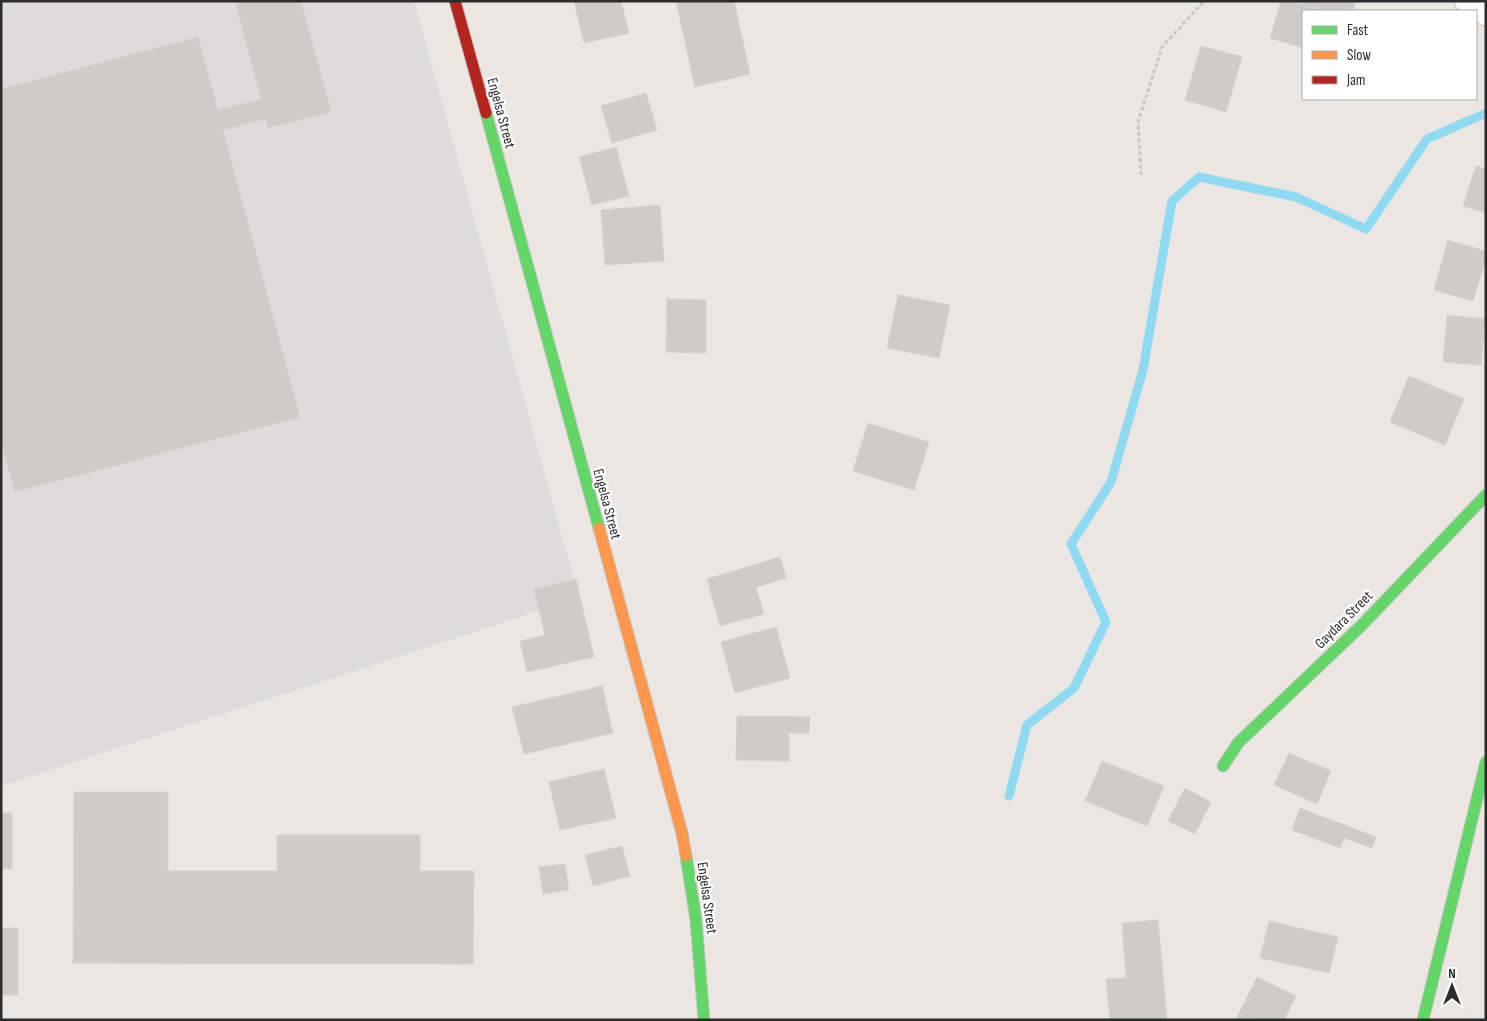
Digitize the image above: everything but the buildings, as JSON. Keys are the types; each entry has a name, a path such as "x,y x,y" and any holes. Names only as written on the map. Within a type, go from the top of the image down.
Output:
{"street":[{"name":"Engelsa Street","path":"455,1 682,834 696,920 704,1020"},
{"path":"1465,1 1486,15"},
{"name":"Gaydara Street","path":"1223,766 1238,743 1362,625 1486,496"},
{"path":"1423,1020 1486,762"}],"path":[{"path":"1140,175 1138,122 1162,47 1204,1"}],"shaded area":[{"path":"1,1 414,1 579,598 1,786"}],"waterway":[{"path":"1009,796 1027,725 1074,688 1106,622 1071,544 1111,482 1143,370 1172,201 1199,177 1296,197 1366,229 1427,139 1486,113"}],"traffic: fast":[{"path":"486,113 599,528"},
{"path":"1223,766 1238,743 1362,625 1486,495"},
{"path":"1423,1020 1486,762"},
{"path":"686,856 696,920 704,1020"}],"traffic: slow":[{"path":"599,528 682,833 686,856"}],"traffic: jam":[{"path":"455,1 486,113"}]}
